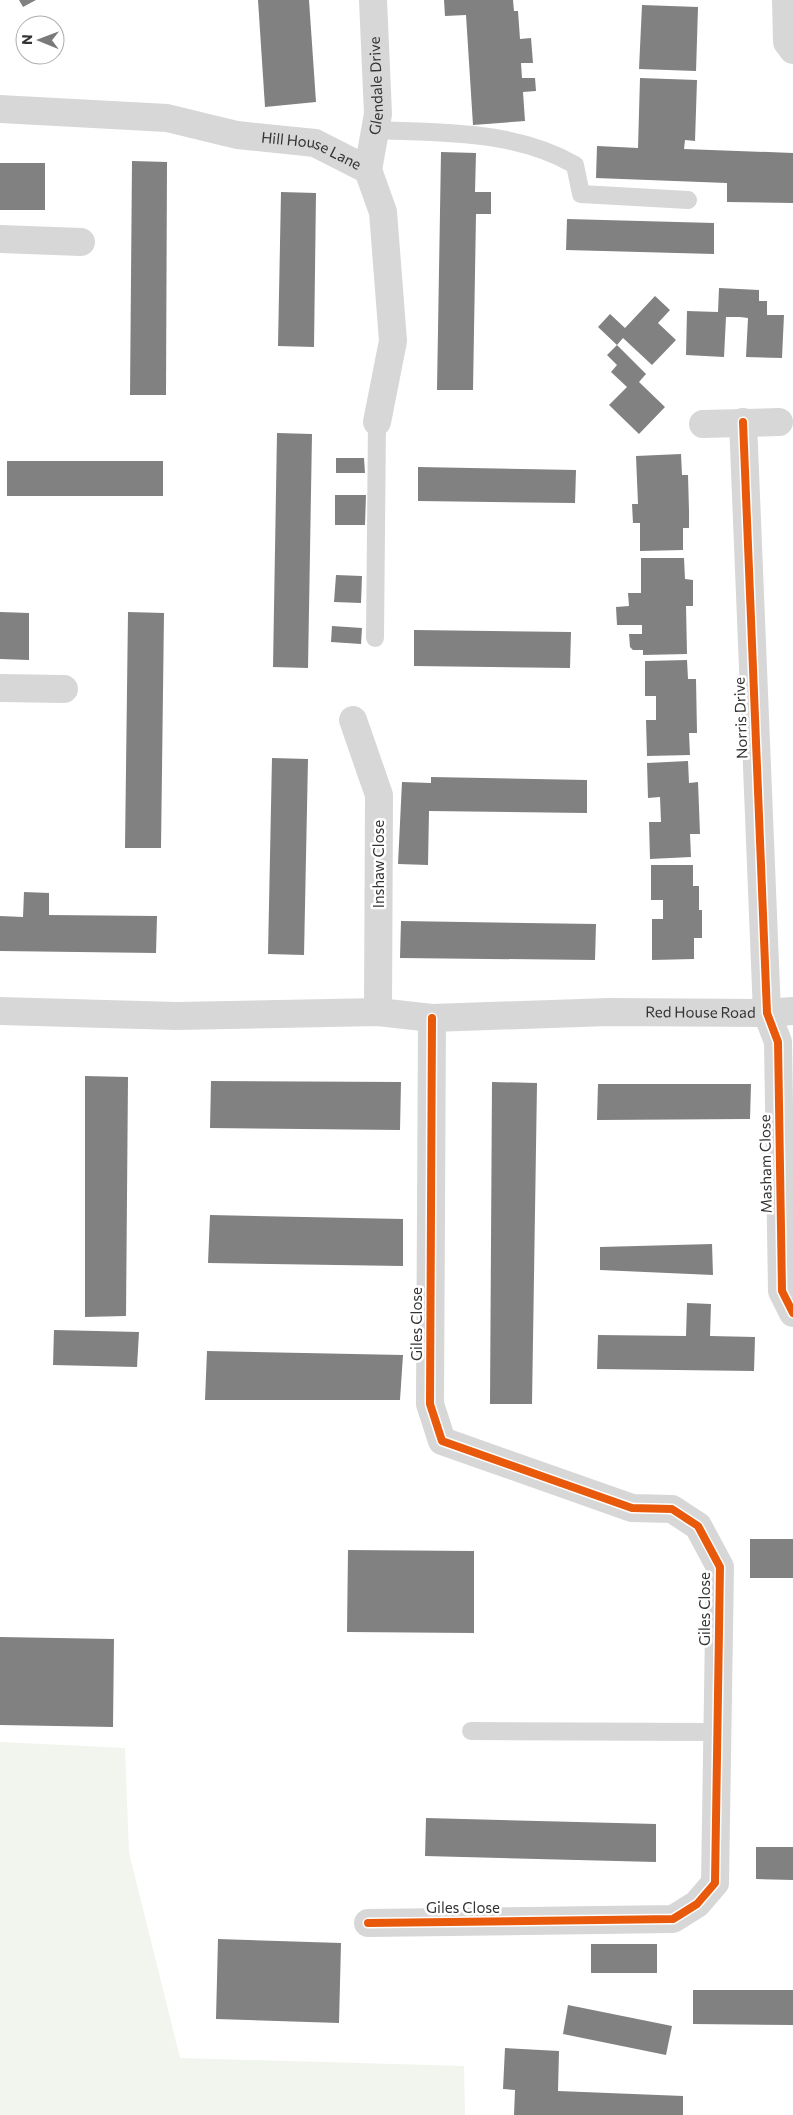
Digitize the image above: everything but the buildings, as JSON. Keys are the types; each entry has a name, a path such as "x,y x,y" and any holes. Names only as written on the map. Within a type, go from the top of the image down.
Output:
{"street":[{"name":"Glendale Drive","path":"368,170 378,114 373,0"},
{"path":"786,0 787,42 793,50"},
{"name":"Hill House Lane","path":"0,109 167,118 237,135 315,143 368,170 383,212 393,341 377,422"},
{"path":"0,239 81,242"},
{"name":"Norris Drive","path":"743,422 780,1012"},
{"path":"703,424 779,422"},
{"path":"0,688 64,689"},
{"name":"Inshaw Close","path":"353,720 379,795 378,1012"},
{"name":"Red House Road","path":"0,1011 176,1016 378,1012 432,1018 609,1012 780,1012"},
{"name":"Masham Close","path":"780,1012 778,1042 782,1291 793,1313"},
{"name":"Giles Close","path":"368,1923 673,1919 697,1904 716,1883 720,1568 698,1526 672,1509 632,1508 442,1441 430,1404 432,1018"}],"lane":[{"path":"375,130 468,134 518,141 557,154 575,165 581,194 688,200"},
{"path":"375,638 377,422"},
{"path":"471,1731 718,1732"}],"shaded area":[{"path":"0,1742 125,1748 129,1853 180,2058 464,2066 465,2115 0,2115"}],"cycle path":[{"path":"743,422 767,1013 778,1042 782,1291 793,1313"},
{"path":"368,1923 673,1919 697,1904 715,1883 720,1567 698,1526 672,1509 632,1508 442,1441 430,1404 432,1018"}]}
